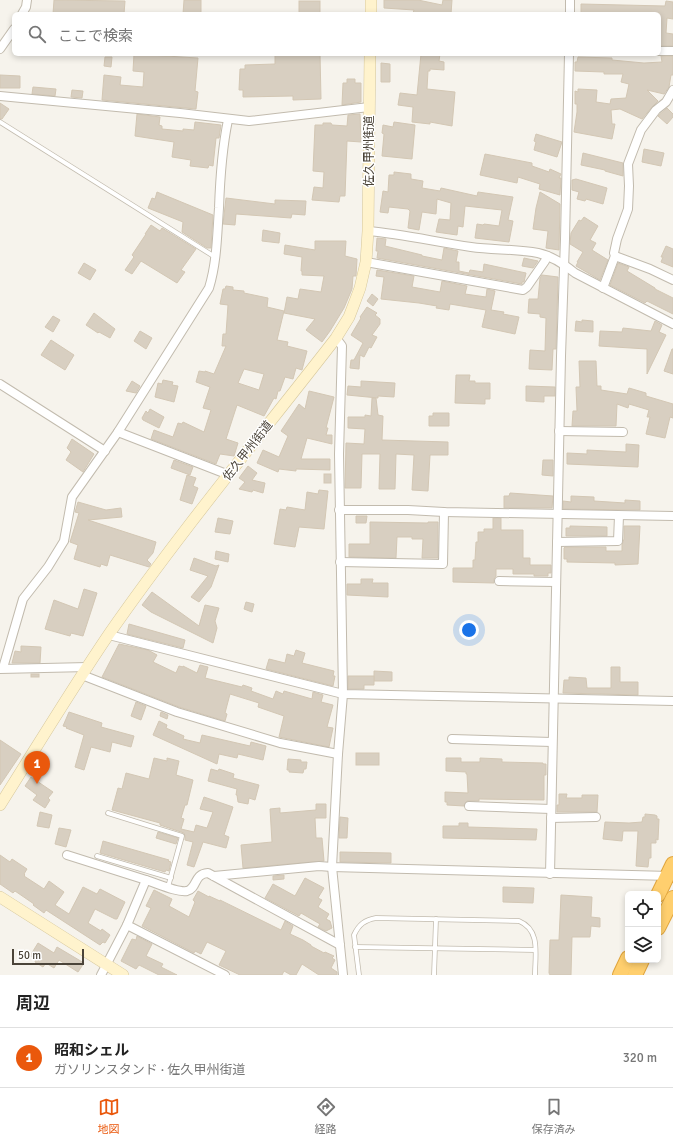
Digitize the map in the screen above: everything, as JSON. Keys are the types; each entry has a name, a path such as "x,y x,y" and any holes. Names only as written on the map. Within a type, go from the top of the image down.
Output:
{"highway":[{"path":"660,891 671,872"},
{"path":"658,927 673,898"},
{"path":"620,975 626,963"},
{"path":"635,975 641,963"}],"street":[{"path":"23,12 27,0"},
{"path":"371,0 371,12"},
{"path":"570,0 570,12"},
{"path":"0,49 12,32"},
{"path":"661,51 673,51"},
{"name":"佐久甲州街道","path":"0,806 85,671 143,587 336,338 349,317 356,299 366,262 368,231 370,56"},
{"path":"550,874 559,431 569,56"},
{"path":"603,288 615,256 614,253 617,239 628,209 628,164 641,130 656,110 666,102 673,90"},
{"path":"0,96 180,113 249,122 369,107"},
{"path":"228,120 220,183 216,257 213,276 209,288 118,432 72,497 64,541 48,567 23,599 2,668 85,671 177,712 280,743 338,754"},
{"path":"368,231 391,233 471,247 538,253 564,264 575,274 673,324"},
{"path":"366,262 522,290 527,287 547,256"},
{"path":"615,256 650,268 673,280"},
{"path":"336,338 342,346 338,454 343,694 338,754 332,868 344,975"},
{"path":"0,384 105,451"},
{"path":"559,431 623,432"},
{"path":"118,432 229,475"},
{"path":"339,510 408,510 558,515 673,516"},
{"path":"340,562 443,564 444,512"},
{"path":"557,542 618,541 619,516"},
{"path":"500,581 556,582"},
{"path":"109,635 343,694 673,701"},
{"path":"452,739 552,742"},
{"path":"469,806 551,809"},
{"path":"551,818 596,817"},
{"path":"67,855 182,891 189,890 193,887 197,877 208,873 340,945"},
{"path":"214,876 319,866 332,868 550,874 671,872"},
{"path":"100,975 127,925 146,880"},
{"path":"0,897 123,975"},
{"path":"127,925 225,975"}],"lane":[{"path":"0,122 216,257"},
{"path":"108,813 182,836 168,887"},
{"path":"97,856 171,878"},
{"path":"358,975 354,935 356,930 365,921 376,918 519,921 526,924 532,931 535,939 534,975"},
{"path":"434,975 436,919"},
{"path":"355,947 535,950"}],"building":[{"path":"54,0 125,1 124,12 53,12"},
{"path":"184,0 201,0 201,12 183,12"},
{"path":"384,0 418,0 442,5 443,0 452,0 451,12 413,12 414,10 384,8"},
{"path":"299,1 320,1 320,12 299,12"},
{"path":"666,1 673,2 673,19 667,18 666,33 673,34 673,46 661,46 661,12 581,12 581,4 665,6"},
{"path":"134,56 198,58 195,91 198,92 196,109 102,100 104,75 121,77 120,85 143,87 144,72 133,71"},
{"path":"275,56 320,56 321,99 293,100 293,96 243,97 243,90 239,90 240,69 245,69 245,65 275,64"},
{"path":"421,56 440,56 439,61 444,62 444,70 430,69 430,71 428,71 427,89 455,92 452,126 430,122 430,124 412,122 413,107 398,105 400,93 417,95"},
{"path":"661,56 673,56 673,75 671,75 669,87 664,94 647,90 658,101 642,119 620,109 611,110 612,124 615,124 612,139 574,132 577,112 577,104 575,104 575,91 578,92 578,89 597,90 596,102 610,104 611,99 626,98 629,84 621,82 623,74 575,71 575,62 577,62 578,57 612,58 612,60 644,63 662,62"},
{"path":"105,57 112,57 111,67 104,66"},
{"path":"381,63 390,64 390,82 381,82"},
{"path":"0,75 20,76 20,88 0,88"},
{"path":"347,79 355,79 355,83 361,83 361,102 342,105 343,83 347,83"},
{"path":"33,87 56,89 55,96 32,94"},
{"path":"72,90 83,91 82,98 71,97"},
{"path":"0,103 9,109 2,119 0,119"},
{"path":"667,108 673,114 673,117 667,124 658,116"},
{"path":"137,114 160,117 159,125 162,126 162,129 183,131 183,129 194,130 195,122 221,125 219,138 216,138 213,166 209,165 208,168 190,166 191,160 172,157 174,142 135,136"},
{"path":"360,114 361,142 347,141 345,196 340,196 339,202 312,200 314,187 323,188 324,172 313,171 315,125 331,123 332,125 347,126 348,115"},
{"path":"394,122 415,125 412,159 382,156 384,134 382,133 383,125 393,127"},
{"path":"536,134 562,142 557,157 534,150"},
{"path":"644,149 664,153 661,166 642,162"},
{"path":"583,153 623,163 623,176 605,170 581,165"},
{"path":"485,154 532,163 532,166 549,172 550,169 561,174 559,178 561,178 560,195 539,189 540,184 518,177 517,183 480,175"},
{"path":"394,172 411,174 411,179 423,181 422,188 440,191 441,188 477,196 478,192 513,197 508,220 513,221 509,242 475,238 477,224 499,226 502,210 465,206 463,227 458,226 457,235 436,232 439,219 450,220 451,203 437,199 436,214 422,212 419,230 408,228 410,211 408,209 389,207 388,213 380,212 383,191 388,192 389,175 394,175"},
{"path":"576,179 607,188 603,204 586,199 585,201 577,199 579,192 572,190 572,180"},
{"path":"157,192 213,215 211,248 207,248 182,232 183,222 148,208 152,198 155,199"},
{"path":"540,192 560,204 559,250 546,248 548,231 533,229"},
{"path":"226,198 275,204 275,200 306,201 305,215 292,214 291,218 236,214 235,225 223,224"},
{"path":"584,217 598,226 590,240 596,243 592,250 608,260 600,280 576,266 583,252 570,244 571,233 579,220 581,221"},
{"path":"151,225 160,231 162,228 196,249 181,270 185,272 177,283 141,261 132,274 125,270 134,257 132,255"},
{"path":"263,230 280,233 279,243 262,241"},
{"path":"377,238 386,239 385,246 442,260 444,248 458,251 456,262 459,262 459,271 469,273 470,270 483,272 484,264 526,273 524,282 522,282 522,284 377,258"},
{"path":"315,241 346,241 345,256 357,259 356,276 353,276 352,289 344,308 322,342 306,330 315,319 284,313 287,297 298,299 300,289 321,292 324,276 302,275 302,257 284,254 285,245 315,250"},
{"path":"666,246 673,249 673,267 661,262 663,257 661,257"},
{"path":"524,258 538,261 533,268 522,266"},
{"path":"84,263 96,270 90,280 78,273"},
{"path":"618,263 629,267 627,271 655,289 673,298 673,314 647,301 645,303 610,285"},
{"path":"377,270 414,276 412,287 440,292 442,281 467,286 465,294 486,297 487,289 495,291 491,310 504,312 503,314 519,317 515,334 482,327 486,310 450,304 449,310 419,303 381,299 384,277 376,276"},
{"path":"542,275 558,277 556,349 553,349 552,370 529,369 530,350 545,351 546,318 540,317 540,314 528,313 529,299 538,299 540,278"},
{"path":"226,286 233,287 233,290 244,291 244,293 268,298 267,307 284,311 277,340 288,342 287,346 307,351 302,370 296,368 293,379 285,377 276,399 274,398 264,416 237,405 226,439 238,443 234,456 220,454 216,464 151,439 154,430 173,437 178,423 182,424 183,422 204,432 211,410 203,408 210,387 196,382 199,371 214,374 226,346 222,346 223,334 226,334 228,305 220,304 223,289 225,289","holes":["244,369 264,374 259,390 238,383"]},
{"path":"372,294 378,299 373,306 367,301"},
{"path":"367,307 377,313 375,315 380,319 380,324 372,335 377,337 371,348 369,347 364,357 360,355 359,369 350,368 351,360 354,360 363,343 351,335"},
{"path":"94,313 115,329 110,338 99,332 98,333 86,325"},
{"path":"53,316 60,320 53,332 45,327"},
{"path":"582,320 593,321 593,332 575,331 576,321 582,322"},
{"path":"655,321 662,325 659,332 666,335 647,374 647,349 599,346 600,331 622,332 623,328 651,331"},
{"path":"140,331 152,338 146,349 134,341"},
{"path":"51,340 74,355 65,370 41,355"},
{"path":"673,349 673,374 664,371"},
{"path":"579,361 596,361 597,386 601,386 601,390 627,394 629,388 646,393 646,396 673,404 673,418 670,417 665,438 646,434 650,417 647,417 649,410 629,404 628,408 617,404 616,426 572,426 573,411 577,411 576,387 580,387"},
{"path":"456,375 470,375 469,381 475,381 475,383 490,383 490,399 485,399 485,404 455,403"},
{"path":"163,380 173,382 172,385 178,386 174,402 155,397 158,383 162,384"},
{"path":"132,381 140,386 136,393 126,391"},
{"path":"361,381 395,383 394,397 378,396 378,398 347,395 348,386 361,387"},
{"path":"526,386 555,387 555,396 544,396 544,402 526,401"},
{"path":"309,391 334,397 326,428 328,428 326,435 332,435 332,444 307,438 301,459 330,459 330,470 296,469 296,471 279,469 278,472 257,463 263,450 279,457 288,436 281,431 299,404 305,409"},
{"path":"372,398 376,398 378,415 383,416 382,440 448,442 448,455 430,455 428,491 412,490 414,455 396,454 395,489 379,489 380,454 362,454 361,488 345,488 346,443 364,444 365,429 348,428 348,417 365,417 365,415 371,416"},
{"path":"150,409 164,417 159,428 143,420 142,418 146,411 148,413"},
{"path":"433,413 449,413 449,426 429,426 429,416 433,416"},
{"path":"72,439 94,454 83,472 66,460 71,452 67,448"},
{"path":"626,444 639,445 638,467 567,464 567,453 587,454 587,450 626,452"},
{"path":"174,460 193,467 190,475 171,468"},
{"path":"543,460 553,460 553,476 542,475"},
{"path":"248,466 257,473 252,480 265,483 263,493 253,490 252,492 239,489 245,482 239,478"},
{"path":"324,474 331,474 331,483 324,483"},
{"path":"187,475 196,478 193,486 198,488 192,504 180,500"},
{"path":"319,490 328,491 324,529 299,527 295,547 274,544 280,509 286,510 287,507 305,510 307,492 318,494"},
{"path":"510,493 553,496 552,508 504,508 504,496 509,496"},
{"path":"571,496 594,497 594,501 625,503 625,500 640,501 640,510 563,509 563,501 571,502"},
{"path":"78,502 106,510 121,508 122,517 88,520 156,542 153,553 147,560 151,564 149,567 110,555 107,566 101,564 100,567 74,559 78,545 70,542 79,513 75,512"},
{"path":"356,516 367,516 366,523 356,523"},
{"path":"218,518 233,521 230,534 215,532"},
{"path":"493,518 501,518 501,530 523,530 523,558 530,558 530,565 551,565 551,573 548,573 548,576 513,574 513,569 496,569 494,583 453,582 453,568 473,568 476,542 478,542 478,532 484,532 484,529 493,529"},
{"path":"370,522 438,522 438,558 422,558 423,539 412,539 412,537 397,537 396,558 349,557 349,544 370,544"},
{"path":"570,526 607,527 607,536 566,536 566,528 570,528"},
{"path":"624,526 640,526 638,564 615,565 615,563 567,562 567,559 564,559 565,547 606,547 606,551 622,551"},
{"path":"216,551 229,554 228,562 215,559"},
{"path":"194,558 216,566 219,565 211,587 199,602 191,597 208,576 190,570"},
{"path":"361,579 373,579 372,583 388,583 388,597 347,595 347,584 361,584"},
{"path":"84,589 97,593 83,636 71,633 70,636 45,629 54,600 78,609"},
{"path":"152,592 199,626 205,605 219,608 215,621 217,628 213,643 151,612 142,605"},
{"path":"246,602 254,604 252,612 244,609"},
{"path":"129,624 185,640 183,648 127,634"},
{"path":"119,644 148,650 157,655 153,662 176,673 179,666 183,666 197,673 200,665 208,667 205,678 242,687 243,685 252,688 251,691 273,699 276,691 283,694 284,691 312,699 313,692 323,695 321,702 333,705 327,727 333,728 329,747 279,737 284,716 258,707 259,703 230,694 225,713 227,714 225,721 179,707 102,677"},
{"path":"21,646 41,647 40,663 12,663 15,651 21,652"},
{"path":"296,650 305,653 302,663 334,671 333,676 335,676 333,686 266,669 269,659 285,663 287,654 294,656"},
{"path":"611,667 620,667 620,682 638,682 638,695 563,693 564,680 569,680 569,677 586,678 587,688 611,688"},
{"path":"374,671 392,672 392,681 374,681"},
{"path":"31,674 39,674 39,677 31,677"},
{"path":"348,676 374,676 374,685 364,685 364,689 348,689"},
{"path":"136,702 146,706 141,720 131,716"},
{"path":"69,712 102,723 101,727 134,736 131,747 112,742 110,752 91,747 84,770 75,767 84,735 63,726"},
{"path":"161,712 168,715 167,719 160,716"},
{"path":"159,721 167,725 166,728 184,736 183,739 200,743 202,735 250,746 251,742 266,746 263,760 238,754 237,758 219,754 217,764 153,735"},
{"path":"0,740 21,754 0,785"},
{"path":"356,753 379,753 379,765 356,765"},
{"path":"154,758 167,761 167,758 179,761 176,775 193,780 187,805 185,805 181,818 184,819 181,829 194,832 196,825 207,828 213,812 200,809 204,797 233,807 224,835 229,837 226,848 203,842 194,867 187,865 193,842 185,840 184,833 160,825 160,823 112,810 118,788 122,789 126,773 149,779"},
{"path":"446,758 461,758 461,762 480,762 480,758 502,759 502,762 546,764 546,775 544,775 544,800 479,799 479,801 467,801 464,806 447,805 447,802 445,802 445,792 468,793 466,772 446,771"},
{"path":"288,759 307,762 306,769 304,769 303,773 289,772 289,770 287,770"},
{"path":"211,769 218,771 219,769 234,774 233,778 259,785 255,800 249,798 248,804 238,802 236,795 237,789 208,781"},
{"path":"31,777 53,792 48,798 50,800 45,808 33,800 37,795 25,786"},
{"path":"559,794 567,794 566,798 582,798 582,795 598,795 597,812 557,812 557,805 559,805"},
{"path":"316,804 326,804 326,818 315,818 316,838 322,838 324,861 243,868 241,845 272,842 270,809 280,808 280,813 316,810"},
{"path":"40,812 52,815 49,828 37,826"},
{"path":"645,814 655,815 657,816 657,819 659,819 658,840 656,839 656,843 651,843 651,858 649,858 648,867 636,866 638,831 623,831 622,841 603,839 605,822 642,822"},
{"path":"340,817 348,818 347,838 339,838"},
{"path":"459,823 468,823 468,827 537,829 536,840 443,838 443,826 459,826"},
{"path":"59,828 71,830 66,847 55,844"},
{"path":"158,832 178,838 176,844 156,838"},
{"path":"103,841 169,860 168,861 171,862 169,871 166,870 165,872 100,853"},
{"path":"340,852 391,853 391,863 340,862"},
{"path":"0,855 10,862 12,859 27,869 24,876 44,889 49,881 64,892 55,905 69,914 83,887 97,894 100,889 125,902 117,919 95,909 88,923 101,931 102,929 110,935 105,943 103,942 100,945 46,910 44,913 15,891 13,893 0,884"},
{"path":"284,875 284,879 273,880 273,876"},
{"path":"305,878 324,888 318,898 322,900 318,907 329,914 326,919 330,921 332,928 326,931 318,927 320,924 301,913 299,916 265,898 273,884 295,896"},
{"path":"503,887 534,888 533,903 503,902"},
{"path":"154,890 172,899 169,906 189,917 195,902 193,900 198,891 209,897 220,900 281,930 285,921 293,926 290,934 324,953 325,952 334,956 332,958 335,960 331,968 337,972 337,975 319,975 302,964 296,975 291,975 284,971 282,975 240,975 219,965 226,951 207,942 201,954 195,951 194,953 142,926 151,908 146,906"},
{"path":"561,895 592,897 591,917 600,918 600,927 591,926 590,937 572,937 571,975 550,975 550,940 559,940"},
{"path":"137,936 152,944 146,956 163,964 161,967 177,975 159,975 139,965 136,969 121,961 132,939 136,940"},
{"path":"38,943 54,953 57,947 84,963 78,972 59,960 54,968 46,963 43,967 35,962 36,959 30,956"}],"place":[{"name":"昭和シェル","path":"37,784"}]}
